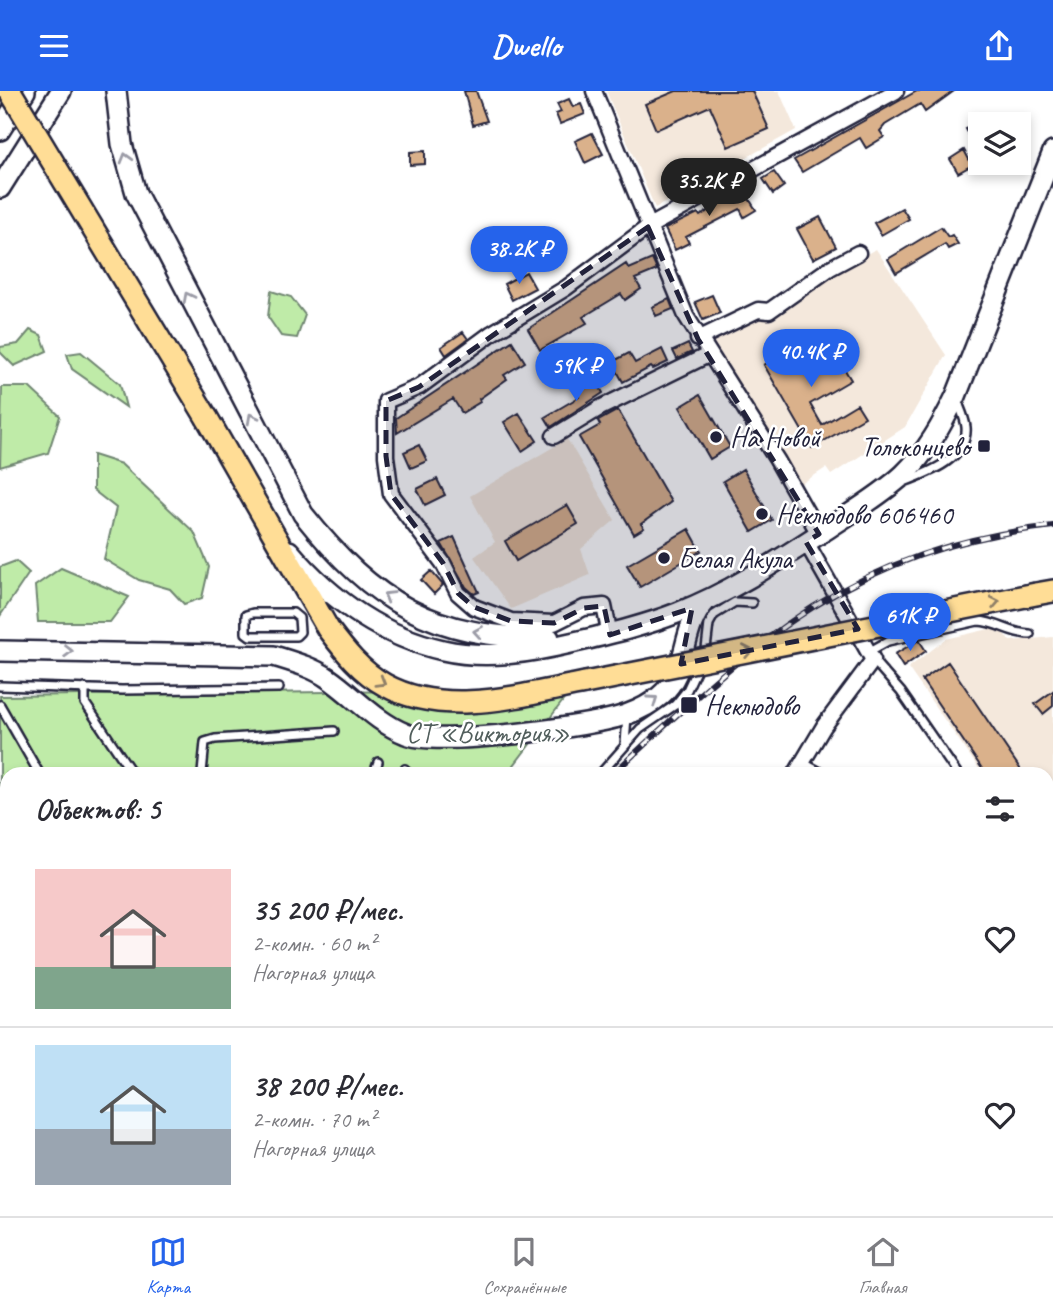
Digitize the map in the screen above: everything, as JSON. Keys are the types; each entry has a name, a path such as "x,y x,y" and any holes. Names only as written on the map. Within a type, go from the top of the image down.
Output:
{"main road":[{"path":"10,91 207,418 328,629 356,662 385,685 414,697 448,702 488,700 1045,592"}],"street":[{"path":"0,130 25,91"},
{"path":"0,188 61,91"},
{"path":"116,91 122,144 136,193 149,222 303,513 337,556 375,589 414,612 449,627 512,638 602,636"},
{"path":"594,91 648,227 698,339 777,460 872,656 799,767"},
{"path":"602,636 604,606 584,608 554,623 511,621 474,607 457,593 443,563 391,494 386,456 386,401 419,387 492,333 566,288 648,227 896,91"},
{"path":"272,529 298,561 338,600 374,624 444,650 494,655 547,649 602,636 680,612 708,599 734,594 884,490 921,455 940,428 956,396 1053,152"},
{"path":"698,339 758,310 769,311 830,268 858,253"},
{"path":"554,436 600,408 708,355"},
{"path":"0,650 274,646 327,677 392,728 410,736 441,740 472,738 607,720 627,715 661,696 674,680 685,654 689,627 696,611 708,599"}],"lane":[{"path":"884,490 929,473 952,457 965,442 966,426 956,396"},
{"path":"606,767 640,729 675,705 687,690 706,649 709,624 714,615 734,594 752,603"},
{"path":"293,613 299,618 300,632 274,646 246,633 246,615 293,613"},
{"path":"953,767 901,692 872,656 888,641 978,621 991,621 1018,634 1030,634"},
{"path":"0,686 279,688"},
{"path":"85,688 85,703 128,767"},
{"path":"0,705 36,767"},
{"path":"625,745 627,715"},
{"path":"203,767 205,742 215,739 334,731"},
{"path":"376,767 378,762"}],"highlighted area":[{"path":"648,227 698,339 819,534 806,542 858,629 681,664 692,608 610,635 604,606 584,608 554,623 511,621 474,607 458,593 443,563 391,494 386,456 386,401 419,387"}],"shaded area":[{"path":"606,91 779,91 796,130 655,208"},
{"path":"876,249 946,355 905,427 831,475 826,468 801,484 710,338"},
{"path":"567,439 615,520 581,549 590,575 511,609 474,557 495,542 470,496"},
{"path":"998,627 1010,641 1053,637 1053,767 978,767 908,668 946,639"}],"green space":[{"path":"271,291 291,297 305,315 297,338 281,336 268,317"},
{"path":"30,330 41,335 47,351 14,366 0,352 0,347 18,344"},
{"path":"81,352 120,384 126,407 72,369 67,354"},
{"path":"2,387 29,387 60,416 48,453 0,467"},
{"path":"93,455 121,464 194,532 209,567 202,598 184,604 170,589 139,580 104,559 116,508 93,490"},
{"path":"16,561 29,573 0,616 0,567"},
{"path":"61,568 129,597 110,622 38,622 35,586"},
{"name":"СТ «Виктория»","path":"572,689 513,767 0,767 0,696"}],"building":[{"path":"464,91 476,91 487,121 473,125"},
{"path":"676,91 752,91 769,129 728,147 710,106 656,130 645,104"},
{"path":"917,91 954,91 925,112 920,104 885,125 880,131 884,137 866,148 860,138 802,172 794,160"},
{"path":"569,99 573,107 581,104 585,114 560,124 556,114 561,112 557,104"},
{"path":"592,133 603,154 585,163 575,141"},
{"path":"964,150 968,158 968,167 958,173 950,159"},
{"path":"425,151 425,164 410,165 410,152"},
{"path":"774,172 784,186 773,194 763,179"},
{"path":"743,189 756,210 744,217 740,209 686,237 689,243 675,250 665,229 698,213 700,216"},
{"path":"902,208 909,219 881,235 874,223"},
{"path":"820,217 836,247 813,259 797,229"},
{"path":"941,227 948,237 952,235 958,244 948,249 945,244 896,273 888,259"},
{"path":"652,259 657,270 635,279 641,289 625,300 621,294 583,317 587,323 540,350 528,329 626,264 629,269"},
{"path":"526,272 535,288 512,300 504,284"},
{"path":"712,295 720,313 703,320 695,302"},
{"path":"669,299 673,309 656,316 652,307"},
{"path":"463,332 468,339 446,355 441,347"},
{"path":"816,336 832,364 839,360 851,380 810,404 822,425 857,404 865,417 812,448 764,365"},
{"path":"512,341 525,362 504,375 507,379 479,399 480,402 462,413 453,399 397,433 396,418"},
{"path":"688,344 692,352 677,359 673,351"},
{"path":"662,349 668,362 653,369 651,367 623,382 612,362 629,353 635,363"},
{"path":"596,380 603,393 551,427 545,417 579,397 576,392"},
{"path":"700,395 730,447 710,459 680,407"},
{"path":"618,410 671,502 641,524 644,528 634,534 579,437 600,425 598,421"},
{"path":"519,413 537,441 522,451 504,422"},
{"path":"419,445 427,461 411,468 404,452"},
{"path":"743,469 772,520 752,532 723,481"},
{"path":"437,479 445,495 425,505 417,489"},
{"path":"567,505 578,524 516,561 505,541"},
{"name":"Белая Акула","path":"689,529 701,551 640,587 627,565"},
{"path":"454,537 479,592 474,594 466,587 441,543"},
{"path":"431,571 443,585 434,594 421,580"},
{"path":"919,640 926,651 903,667 895,654"},
{"path":"948,662 1019,767 981,767 922,680"},
{"path":"1053,691 1053,706 1043,714 1035,704"}],"railway":[{"path":"620,767 714,682 762,643 811,609 863,579 919,556 982,538 1053,526"}],"place":[{"name":"На Новой","path":"716,437"},
{"name":"Толоконцево","path":"984,446"},
{"name":"Неклюдово 606460","path":"762,514"},
{"name":"Белая Акула","path":"664,558"},
{"name":"Неклюдово","path":"689,705"}]}
